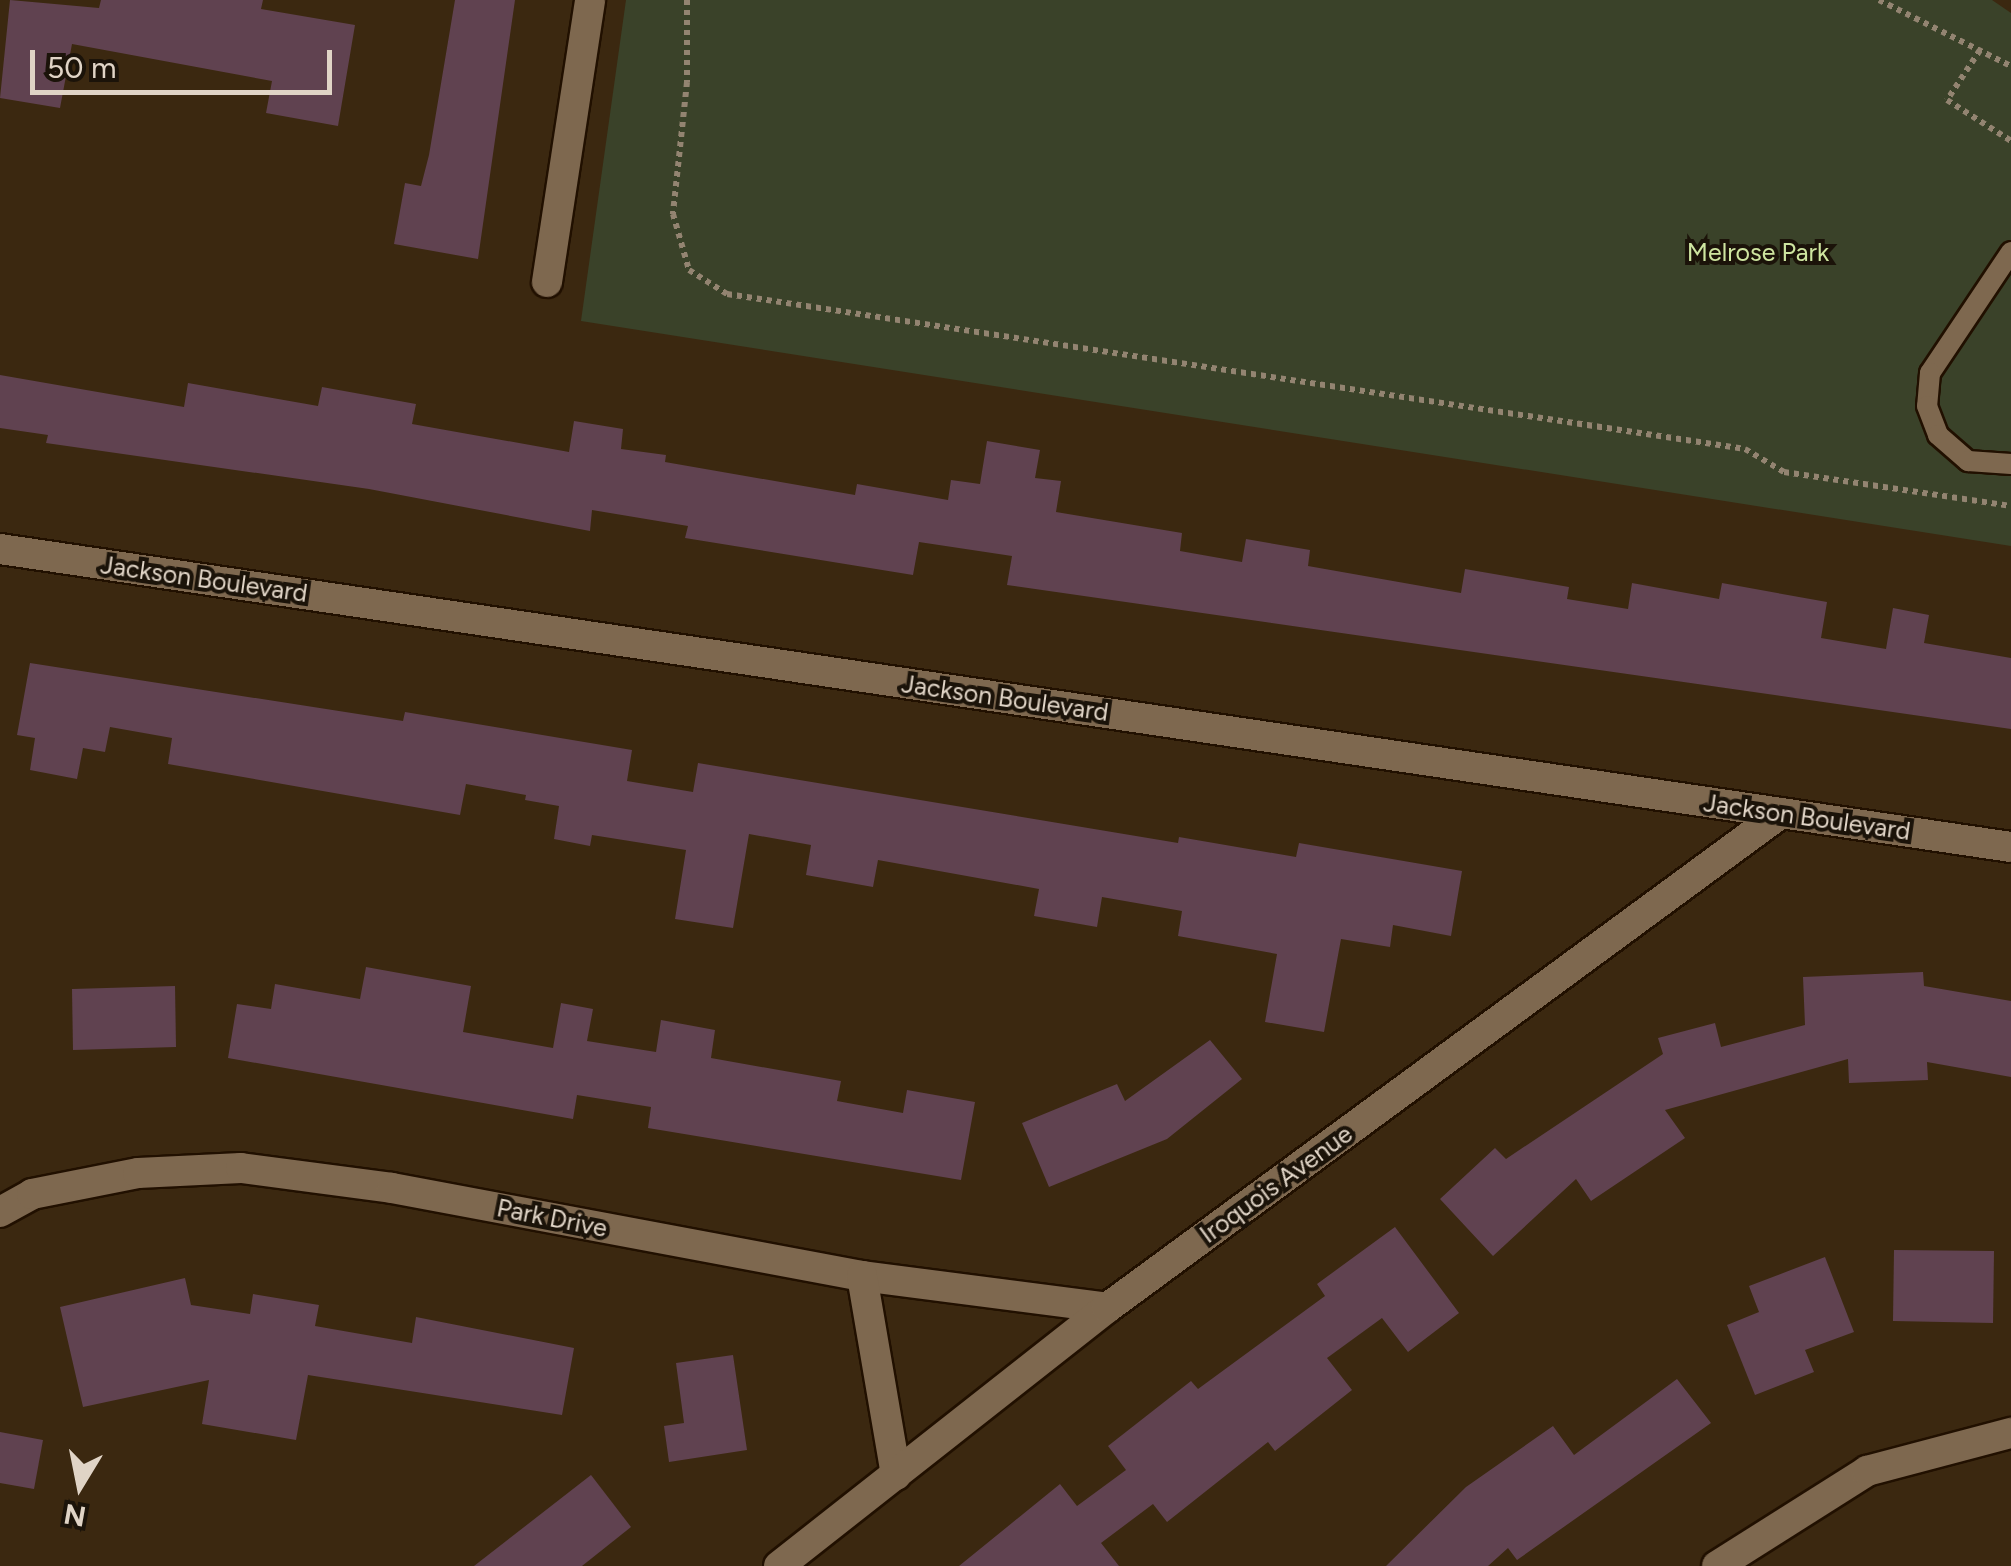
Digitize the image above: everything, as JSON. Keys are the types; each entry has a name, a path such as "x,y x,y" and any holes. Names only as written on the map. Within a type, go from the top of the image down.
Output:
{"street":[{"path":"547,282 590,0"},
{"name":"Jackson Boulevard","path":"0,548 2011,846"},
{"name":"Iroquois Avenue","path":"778,1566 1107,1308 1781,813"},
{"name":"Park Drive","path":"0,1212 32,1194 138,1173 241,1168 392,1188 862,1276 1107,1308"},
{"path":"862,1276 896,1475"},
{"path":"1717,1566 1782,1519 1867,1471 2011,1433"}],"lane":[{"path":"2011,252 1930,373 1927,406 1938,435 1968,461 2011,464"}],"path":[{"path":"687,0 687,82 673,214 689,270 727,294 1745,449 1784,472 2011,506"},
{"path":"1879,0 2011,66"},
{"path":"1980,50 1947,100 2011,140"}],"green space":[{"name":"Melrose Park","path":"626,0 1992,0 2011,13 2011,546 581,321"}],"building":[{"path":"10,0 99,8 101,0 263,0 261,9 355,25 338,126 266,113 272,81 72,44 60,108 0,98"},
{"path":"455,0 515,0 478,259 394,244 405,183 421,186 429,155"},
{"path":"0,375 184,407 188,383 318,406 322,387 416,404 412,424 569,452 574,421 623,429 621,449 666,455 665,462 855,495 857,484 948,500 951,480 980,484 987,441 1040,450 1035,478 1061,481 1056,512 1182,533 1180,551 1242,562 1246,539 1310,550 1308,566 1461,593 1465,569 1569,587 1567,599 1628,609 1632,583 1719,599 1722,583 1827,602 1821,638 1886,649 1893,608 1929,615 1924,643 2011,658 2011,729 1007,585 1012,556 919,542 913,575 685,538 688,526 592,510 590,531 369,489 46,443 48,435 0,428"},
{"path":"30,663 403,721 405,712 632,750 627,781 693,792 698,763 1178,843 1179,837 1296,857 1299,843 1462,871 1451,936 1393,925 1390,947 1341,939 1324,1032 1265,1022 1277,954 1178,936 1182,911 1102,897 1097,927 1034,916 1039,889 878,860 873,887 806,875 811,845 749,834 733,928 675,919 686,850 592,835 590,846 554,839 559,806 525,800 526,795 466,784 460,815 168,764 172,738 110,727 105,752 83,748 77,779 30,770 35,738 17,735"},
{"path":"366,967 471,986 463,1032 553,1048 561,1003 593,1009 587,1041 656,1052 661,1020 715,1030 711,1058 841,1081 837,1101 903,1113 907,1090 975,1102 961,1180 648,1128 651,1107 577,1095 573,1119 228,1058 237,1004 271,1009 275,984 360,999"},
{"path":"1923,972 1924,986 2011,1001 2011,1077 1927,1062 1928,1080 1849,1083 1848,1059 1665,1110 1685,1138 1591,1201 1576,1179 1493,1256 1440,1199 1495,1148 1506,1159 1663,1054 1658,1038 1715,1023 1721,1047 1805,1025 1803,977"},
{"path":"175,986 176,1047 73,1050 72,989"},
{"path":"1210,1040 1242,1079 1167,1139 1049,1187 1022,1123 1117,1084 1125,1101"},
{"path":"1395,1227 1459,1313 1408,1352 1382,1318 1327,1358 1352,1390 1275,1451 1268,1442 1167,1522 1153,1504 1101,1543 1119,1566 959,1566 1060,1484 1077,1506 1126,1470 1108,1446 1191,1381 1198,1389 1325,1296 1317,1284"},
{"path":"1894,1250 1994,1251 1993,1323 1893,1321"},
{"path":"1825,1257 1854,1332 1805,1350 1814,1372 1755,1395 1727,1325 1759,1312 1749,1286"},
{"path":"185,1278 191,1305 250,1314 253,1294 319,1305 315,1326 412,1343 416,1317 574,1348 562,1415 308,1375 296,1440 202,1424 209,1380 83,1407 60,1307"},
{"path":"733,1355 747,1450 669,1462 664,1426 684,1423 676,1363"},
{"path":"1677,1379 1711,1423 1517,1560 1508,1548 1488,1566 1386,1566 1466,1487 1553,1426 1574,1455"},
{"path":"0,1432 43,1440 34,1489 0,1483"},
{"path":"591,1475 631,1527 582,1566 474,1566"}]}
